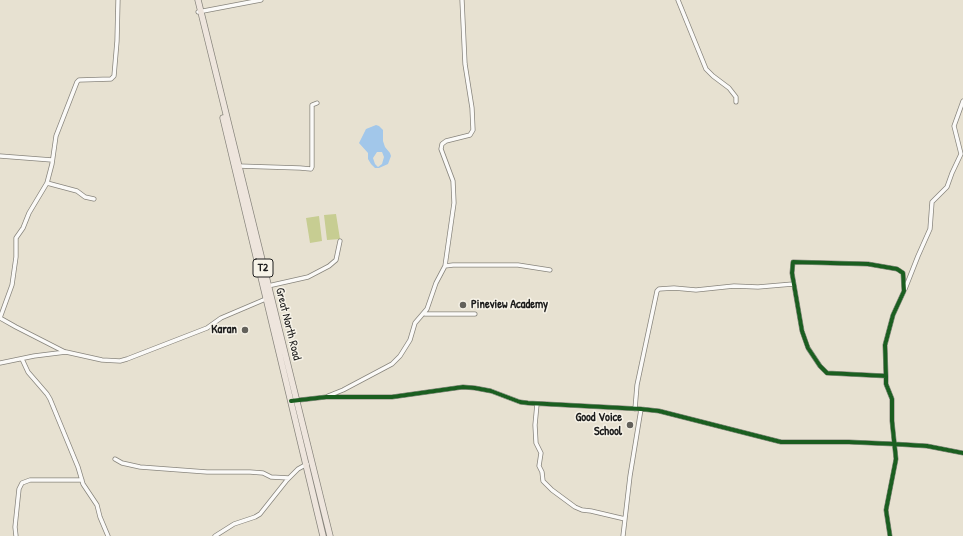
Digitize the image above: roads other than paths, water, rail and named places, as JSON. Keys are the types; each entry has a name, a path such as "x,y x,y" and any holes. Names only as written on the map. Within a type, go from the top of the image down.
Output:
{"highway":[{"name":"Great North Road","path":"195,0 199,11 293,401 309,464 330,536"},
{"name":"Great North Road","path":"198,0 199,11"},
{"name":"Great North Road","path":"309,464 323,536"}],"street":[{"path":"118,0 114,76 111,79 77,81 57,132 47,183 28,213 23,228 16,238 16,257 12,286 0,318 66,352 102,360 120,361 127,360 207,328 221,318 268,298"},
{"path":"199,11 261,0"},
{"path":"326,397 343,390 396,361 407,346 415,324 424,314 429,305 436,283 445,266 454,203 453,181 442,149 442,144 446,141 470,135 473,130 465,64 462,0"},
{"path":"678,0 706,69 729,88 736,97 736,102"},
{"path":"890,536 886,510 896,458 892,399 886,387 886,340 893,315 930,229 932,202 947,187 961,154 954,126 963,101"},
{"path":"236,166 310,169 312,167 312,105 317,103"},
{"path":"0,156 52,160"},
{"path":"47,183 77,191 85,197 94,199"},
{"path":"265,286 308,277 329,266 336,260 340,241"},
{"path":"886,376 826,374 808,348 802,331 793,284 793,262 868,264 901,271 904,292"},
{"path":"445,266 518,265 550,270"},
{"path":"635,409 637,385 657,291 659,289 674,288 696,290 734,286 758,287 793,284"},
{"path":"424,314 475,314"},
{"path":"0,363 34,356 66,352"},
{"path":"22,359 32,377 50,399 82,480 97,505 100,518 108,536"},
{"path":"293,401 326,397 392,396 463,387 491,391 520,402 641,409 659,412 781,442 894,444 927,446 963,453"},
{"path":"537,404 535,425 536,443 541,453 539,466 542,472 543,481 575,508 626,519"},
{"path":"623,536 630,476 641,409"},
{"path":"115,459 122,463 140,467 207,472 250,472 263,473 271,477 289,478"},
{"path":"215,536 234,524 260,514 289,478 298,470 309,464"},
{"path":"16,536 15,526 19,489 22,483 30,480 82,480"}],"water":[{"path":"376,125 383,130 383,141 391,156 388,164 375,168 371,164 368,159 368,153 359,143 366,129","holes":["377,152 382,152 384,157 382,164 378,167 373,158"]}],"place":[{"name":"Pineview Academy","path":"463,305"},
{"name":"Karan","path":"245,330"},
{"name":"Good Voice School","path":"630,425"}]}
